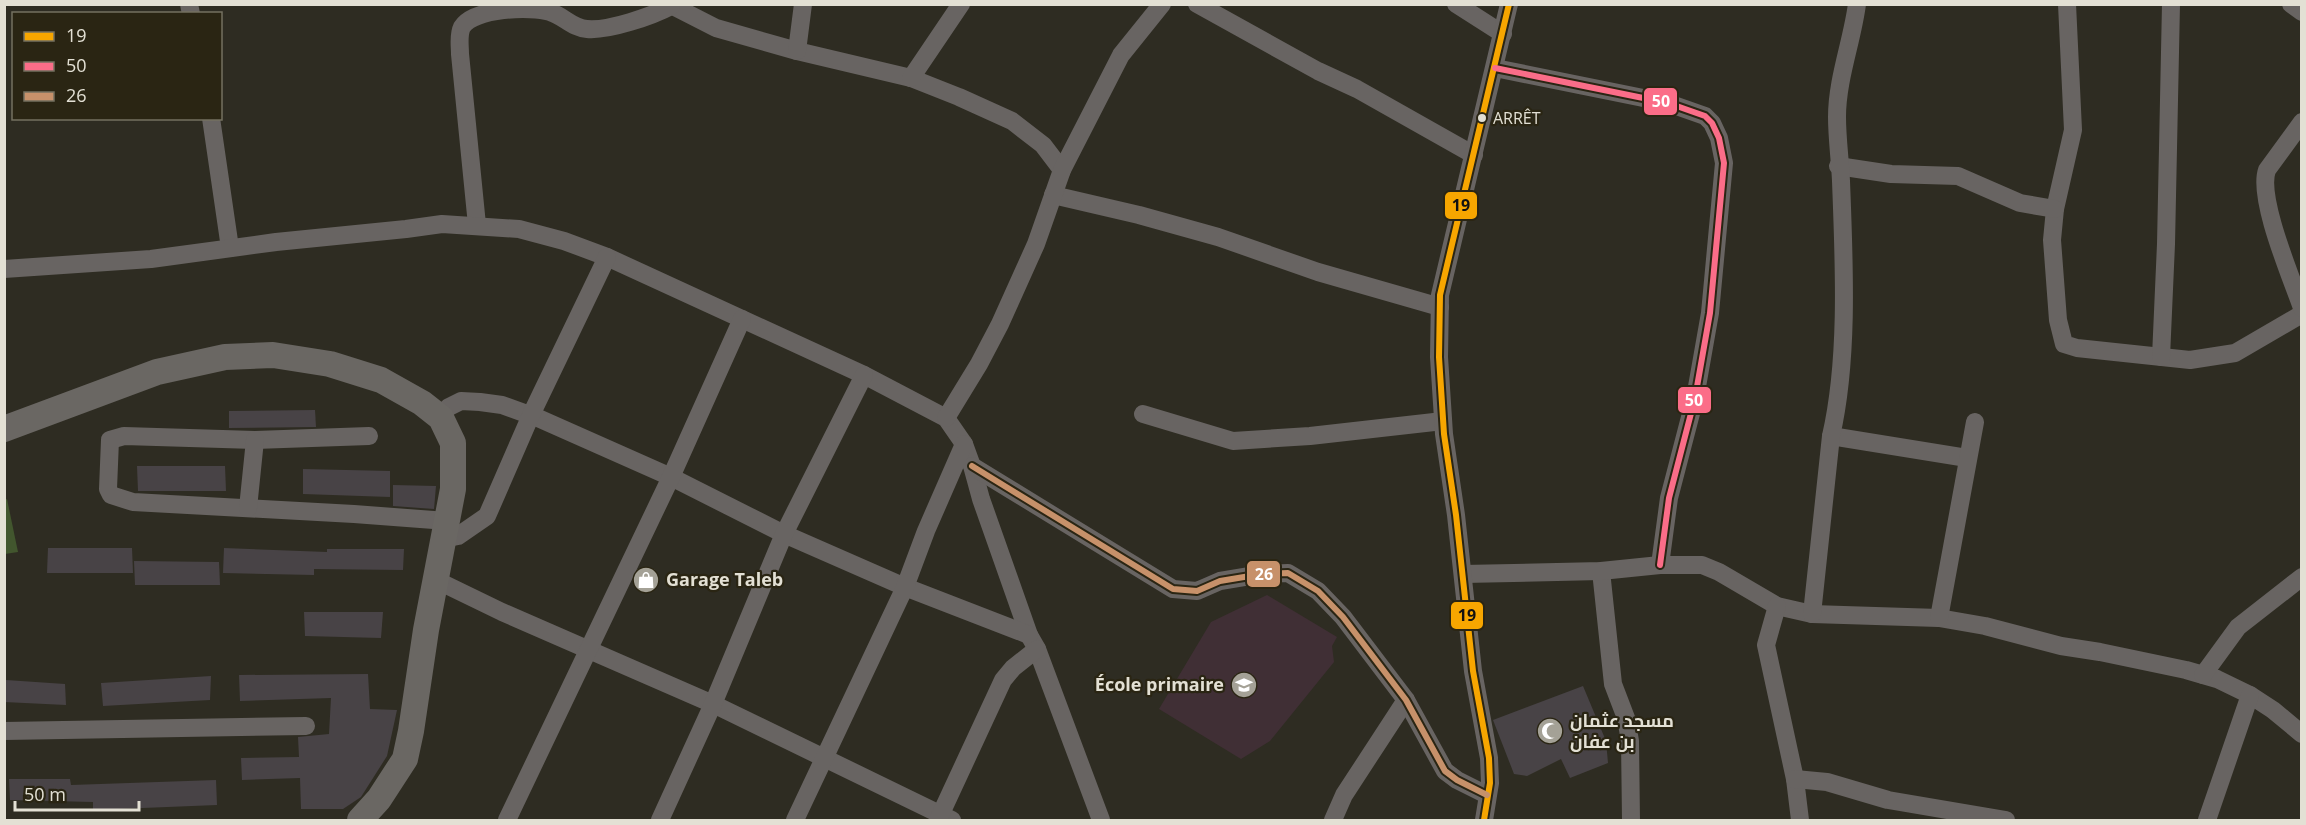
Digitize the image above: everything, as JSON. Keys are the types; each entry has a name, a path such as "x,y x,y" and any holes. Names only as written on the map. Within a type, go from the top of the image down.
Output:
{"main road":[{"path":"4,429 157,372 225,357 273,355 330,364 381,380 422,403 439,416 453,443 453,489 411,731 405,759 390,784 360,820"}],"street":[{"path":"797,51 803,4"},
{"path":"801,27 814,4"},
{"path":"911,78 961,4"},
{"path":"946,418 1000,324 1036,244 1062,170 1121,55 1162,4"},
{"path":"1197,4 1318,71 1357,89 1474,155"},
{"path":"1456,4 1503,34"},
{"path":"1484,820 1490,783 1489,758 1473,671 1443,420 1439,357 1440,295 1509,4"},
{"path":"1812,614 1831,436 1837,409 1844,305 1841,177 1838,166 1838,94 1852,37 1857,4"},
{"path":"2067,4 2073,130 2055,209 2052,240 2058,320 2064,344 2077,348 2190,360 2235,353 2301,314"},
{"path":"2161,357 2171,4"},
{"path":"2291,4 2301,12"},
{"path":"477,225 459,35 468,20 482,14 531,8 550,12 580,28 598,29 653,15 670,5 716,28 797,51 911,78 959,96 1012,121 1043,145 1062,170"},
{"path":"1495,68 1668,104 1705,116 1712,123 1719,138 1724,163 1710,313 1695,398 1669,498 1660,565"},
{"path":"211,120 230,248"},
{"path":"2301,122 2267,170 2264,178 2266,200 2301,308"},
{"path":"1838,166 1891,174 1958,176 2020,203 2055,209"},
{"path":"1053,195 1218,237 1318,272 1440,307"},
{"path":"4,269 151,259 442,224 519,229 564,241 607,257 864,375 946,418 963,444 1033,642 1101,820"},
{"path":"369,436 255,440 124,436 110,440 108,489 111,495 120,500 132,502 248,508 445,530 458,536 487,516 531,415 607,257"},
{"path":"507,820 671,477 742,319"},
{"path":"660,820 713,704 784,534 864,375"},
{"path":"439,416 449,407 461,401 502,405 531,415 671,477 784,534 1033,642"},
{"path":"1143,414 1233,441 1310,436 1443,420"},
{"path":"1939,618 1975,422"},
{"path":"1831,436 1967,458"},
{"path":"248,508 255,440"},
{"path":"795,820 905,587 963,444"},
{"path":"972,466 1173,589 1197,591 1220,581 1262,574 1288,573 1318,591 1343,617 1406,700 1445,771 1457,780 1487,795"},
{"path":"1462,574 1601,571 1660,565 1702,565 1719,572 1777,606 1812,614 1939,618 1984,626 2036,641 2166,665 2203,675 2217,679 2250,695 2273,710 2301,734"},
{"path":"1601,571 1613,684 1626,718 1630,741 1631,820"},
{"path":"2203,675 2238,627 2301,577"},
{"path":"436,580 502,612 713,704 943,819 1003,680 1033,642"},
{"path":"1777,606 1766,645 1795,779 1800,820"},
{"path":"2207,820 2250,695"},
{"path":"1333,820 1344,795 1406,700"},
{"path":"4,731 306,726"},
{"path":"1795,779 1827,782 1888,800 2006,820"}],"shaded area":[{"name":"École primaire","path":"1267,595 1337,637 1332,646 1334,662 1270,741 1241,759 1159,709 1211,622"}],"green space":[{"path":"7,499 18,552 5,554 5,500"}],"building":[{"path":"315,410 316,427 229,428 229,411"},
{"path":"137,466 225,466 226,491 138,491"},
{"path":"303,469 390,471 390,497 303,494"},
{"path":"393,485 436,486 434,509 393,506"},
{"path":"48,548 132,548 133,573 47,573"},
{"path":"224,548 327,552 327,549 404,549 403,570 314,569 314,575 223,573"},
{"path":"134,561 219,562 220,585 135,585"},
{"path":"304,612 383,612 381,638 305,636"},
{"path":"368,674 370,709 397,710 387,756 361,797 343,809 301,809 300,778 242,780 241,758 299,757 298,737 329,734 331,698 240,701 239,675"},
{"path":"211,676 210,700 103,706 101,683"},
{"path":"6,680 65,684 66,705 4,702"},
{"name":"مسجد عثمان بن عفان","path":"1583,686 1606,741 1608,763 1570,778 1561,759 1527,776 1514,774 1493,720"},
{"path":"9,779 70,779 71,785 216,780 217,805 93,810 93,802 10,800"}],"transit line":[{"name":"19","path":"1484,820 1490,783 1489,758 1473,671 1456,515 1444,434 1439,357 1440,295 1509,4"},
{"name":"50","path":"1495,68 1668,103 1705,116 1712,123 1719,138 1724,163 1710,313 1695,398 1669,498 1660,565"},
{"name":"26","path":"972,466 1173,589 1197,591 1220,581 1262,574 1288,573 1318,591 1343,617 1406,700 1445,771 1457,780 1487,795"}],"place":[{"name":"ARRÊT","path":"1482,118"},
{"name":"Garage Taleb","path":"646,580"},
{"name":"École primaire","path":"1244,685"},
{"name":"مسجد عثمان بن عفان","path":"1550,731"}]}
